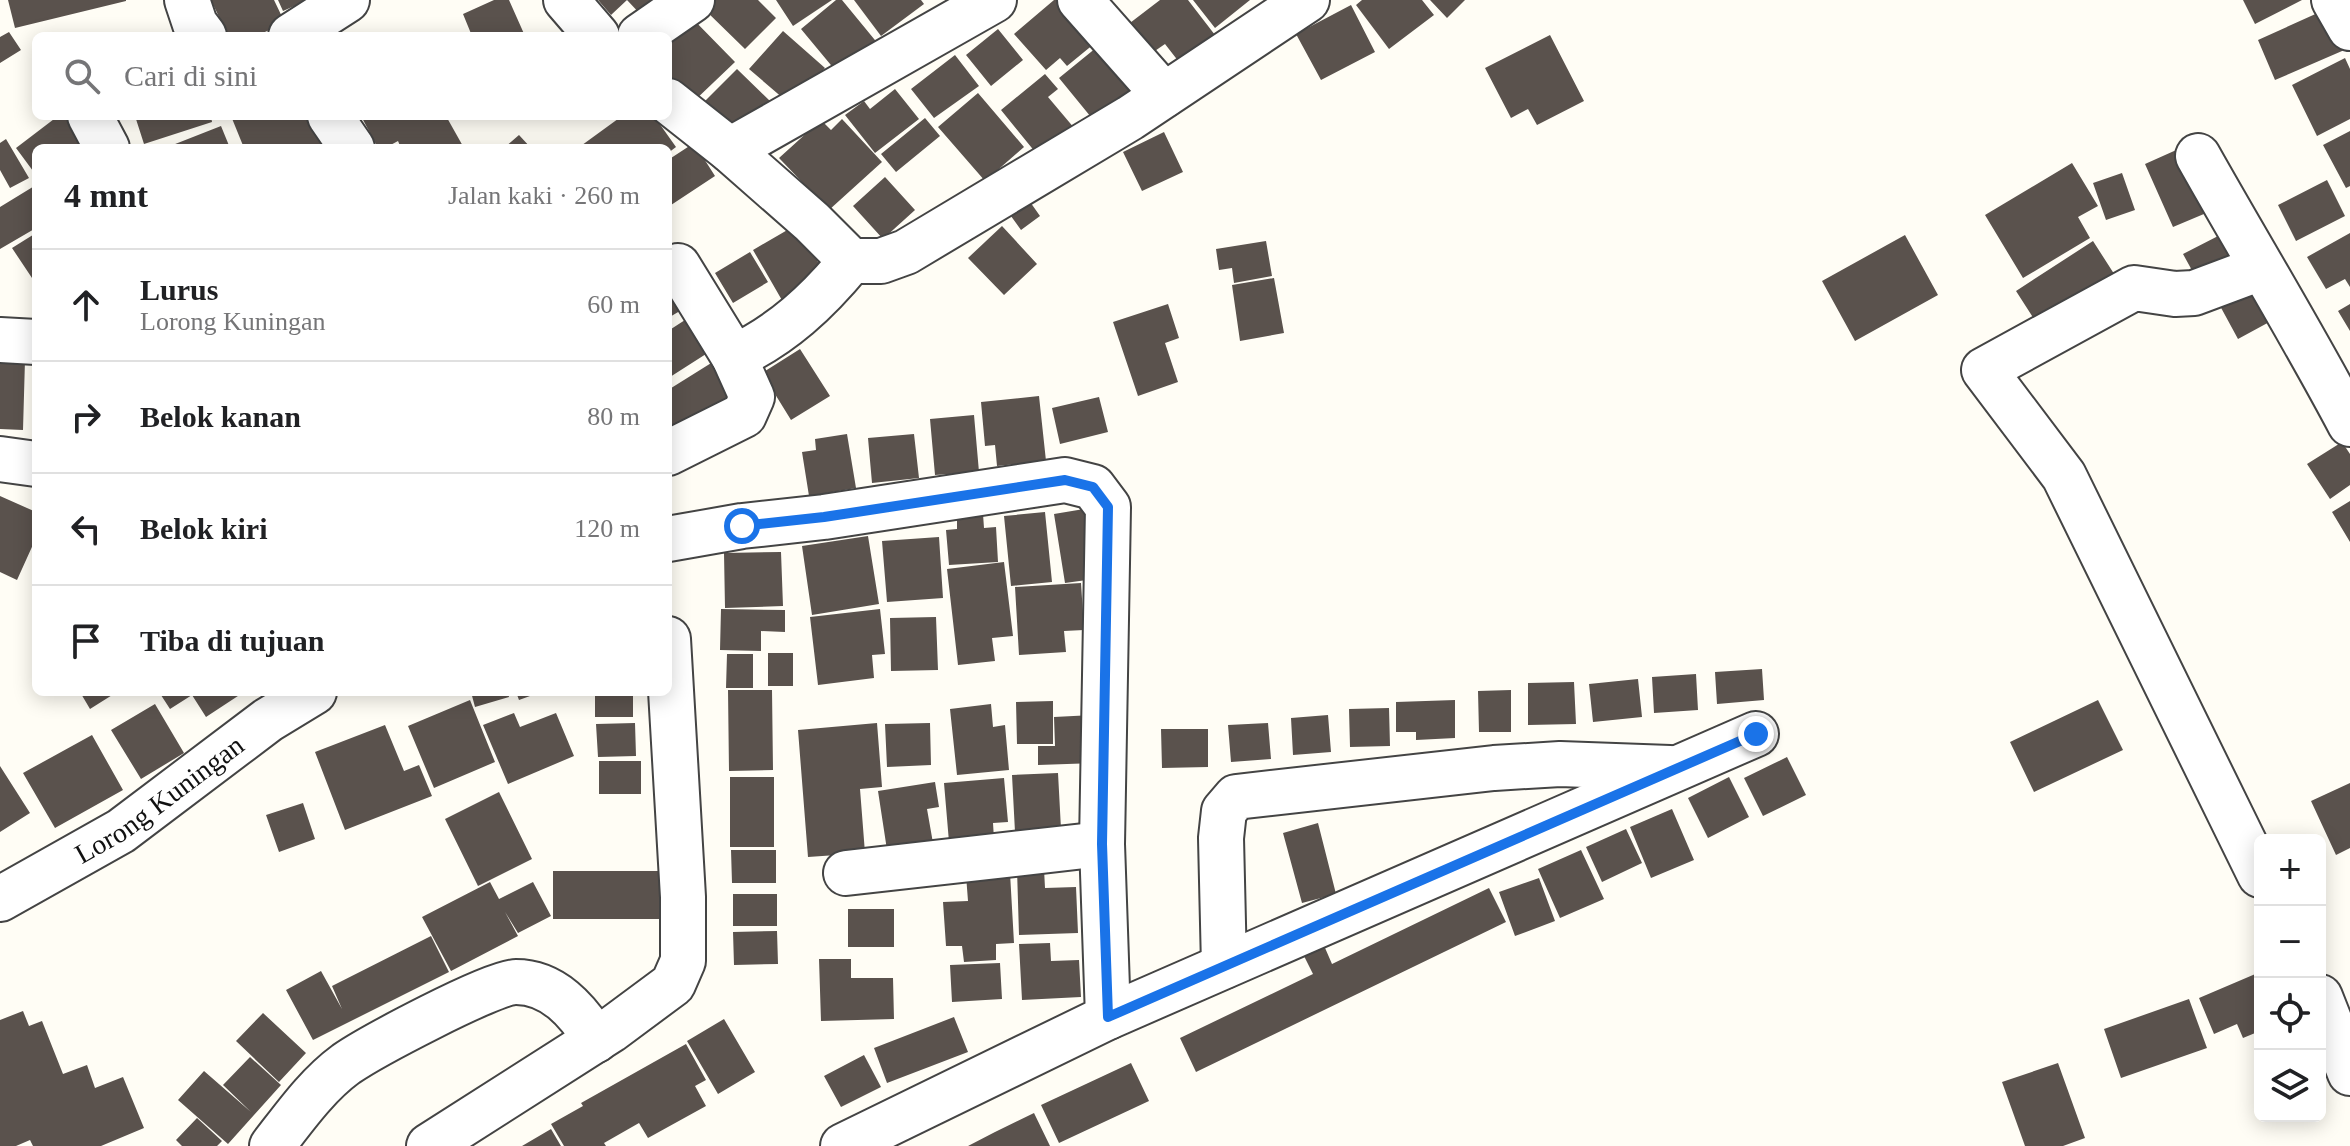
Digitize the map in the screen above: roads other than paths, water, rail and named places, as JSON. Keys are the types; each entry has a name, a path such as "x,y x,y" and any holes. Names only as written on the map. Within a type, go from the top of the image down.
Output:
{"street":[{"path":"187,0 201,32"},
{"path":"297,32 347,0"},
{"path":"566,0 594,32"},
{"path":"646,32 692,0"},
{"path":"730,150 994,0"},
{"path":"1080,0 1164,95"},
{"path":"672,104 730,150 851,261 881,261 906,252 1130,118 1307,0"},
{"path":"2334,0 2350,28"},
{"path":"92,120 105,144"},
{"path":"333,120 349,144"},
{"path":"2198,156 2310,348 2350,424"},
{"path":"734,357 760,345 804,312 851,261"},
{"path":"672,451 744,415 752,397 734,357 678,266"},
{"path":"2254,863 2064,476 1984,370 2134,288 2175,294 2194,293 2261,268"},
{"path":"0,459 32,463"},
{"path":"672,538 1065,480 1093,487 1108,507 1102,844 1108,1017"},
{"name":"Lorong Kuningan","path":"0,899 121,831 268,720 307,696"},
{"path":"429,1146 596,1040 673,984 683,961 683,897 671,696"},
{"path":"843,1146 1108,1017 1756,734"},
{"path":"1224,966 1221,838 1224,811 1236,797 1494,768 1560,764 1678,768"},
{"path":"846,873 1102,844"},
{"path":"272,1146 308,1101 345,1065 483,992 515,982 539,987 563,998 581,1015 596,1040"},
{"path":"2326,1012 2350,1073"}]}
